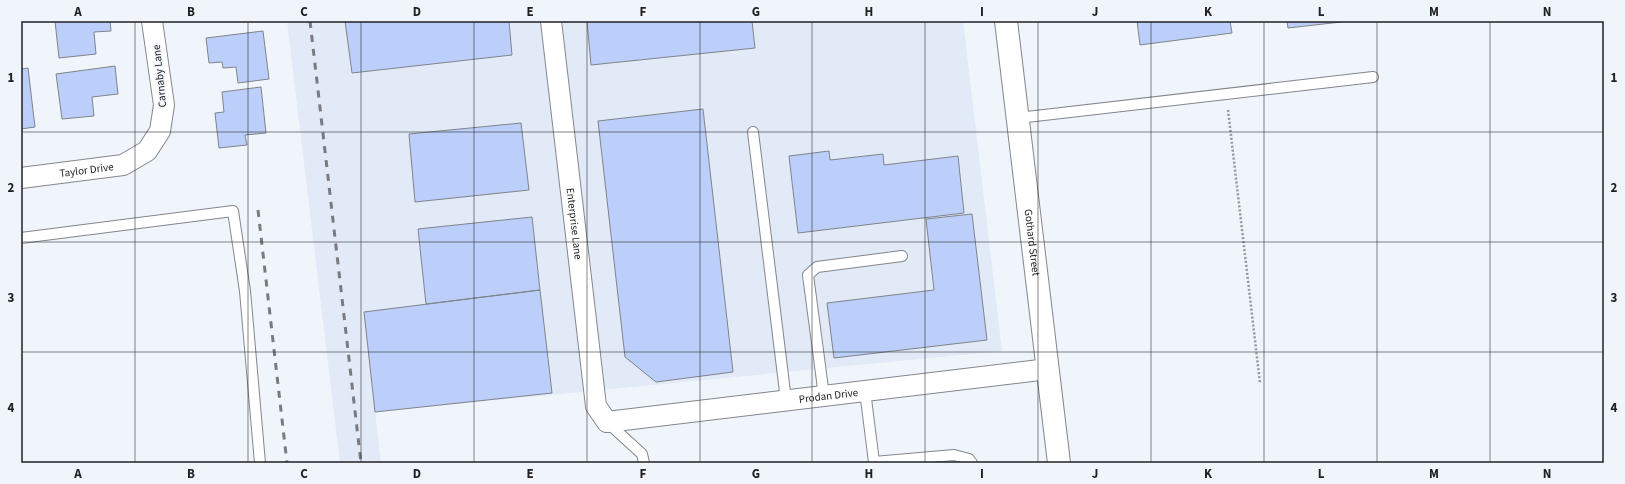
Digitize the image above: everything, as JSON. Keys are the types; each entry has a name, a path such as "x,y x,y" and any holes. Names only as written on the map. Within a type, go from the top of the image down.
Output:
{"street":[{"name":"Carnaby Lane","path":"152,21 164,104 160,131"},
{"name":"Enterprise Lane","path":"551,21 596,406 608,422"},
{"name":"Gothard Street","path":"1006,21 1059,463"},
{"name":"Taylor Drive","path":"21,178 123,165 148,151 160,131"},
{"name":"Prodan Drive","path":"608,422 1048,368"}],"lane":[{"path":"1018,118 1373,77"},
{"path":"753,132 786,400"},
{"path":"21,238 233,212 245,291 260,463"},
{"path":"824,396 808,274 817,267 902,256"},
{"path":"865,391 872,463 906,461 954,455 969,460 972,463"},
{"path":"608,422 642,454 644,463"}],"path":[{"path":"1226,94 1260,383"}],"shaded area":[{"path":"287,21 963,21 1002,351 375,412 381,463 340,463"}],"building":[{"path":"55,21 110,21 111,31 94,32 96,54 59,58"},
{"path":"345,21 509,21 512,55 352,73"},
{"path":"587,21 752,21 755,48 591,65"},
{"path":"1137,21 1230,21 1232,33 1140,45"},
{"path":"1287,21 1350,21 1288,28"},
{"path":"263,31 269,79 238,83 236,67 223,68 222,62 209,63 206,38"},
{"path":"115,66 118,94 92,97 94,116 62,119 56,74"},
{"path":"28,68 35,127 21,129 21,69"},
{"path":"261,87 266,133 245,135 247,145 219,148 215,113 224,112 222,92"},
{"path":"703,109 733,372 656,382 625,357 598,121"},
{"path":"521,123 529,190 415,202 409,134"},
{"path":"829,151 830,160 883,154 884,165 958,156 964,213 798,233 789,156"},
{"path":"972,214 987,340 834,358 827,303 934,290 926,219"},
{"path":"532,217 540,290 426,304 418,229"},
{"path":"540,290 552,393 375,412 364,312"}],"railway":[{"path":"310,21 361,463"},
{"path":"258,210 287,463"}]}
